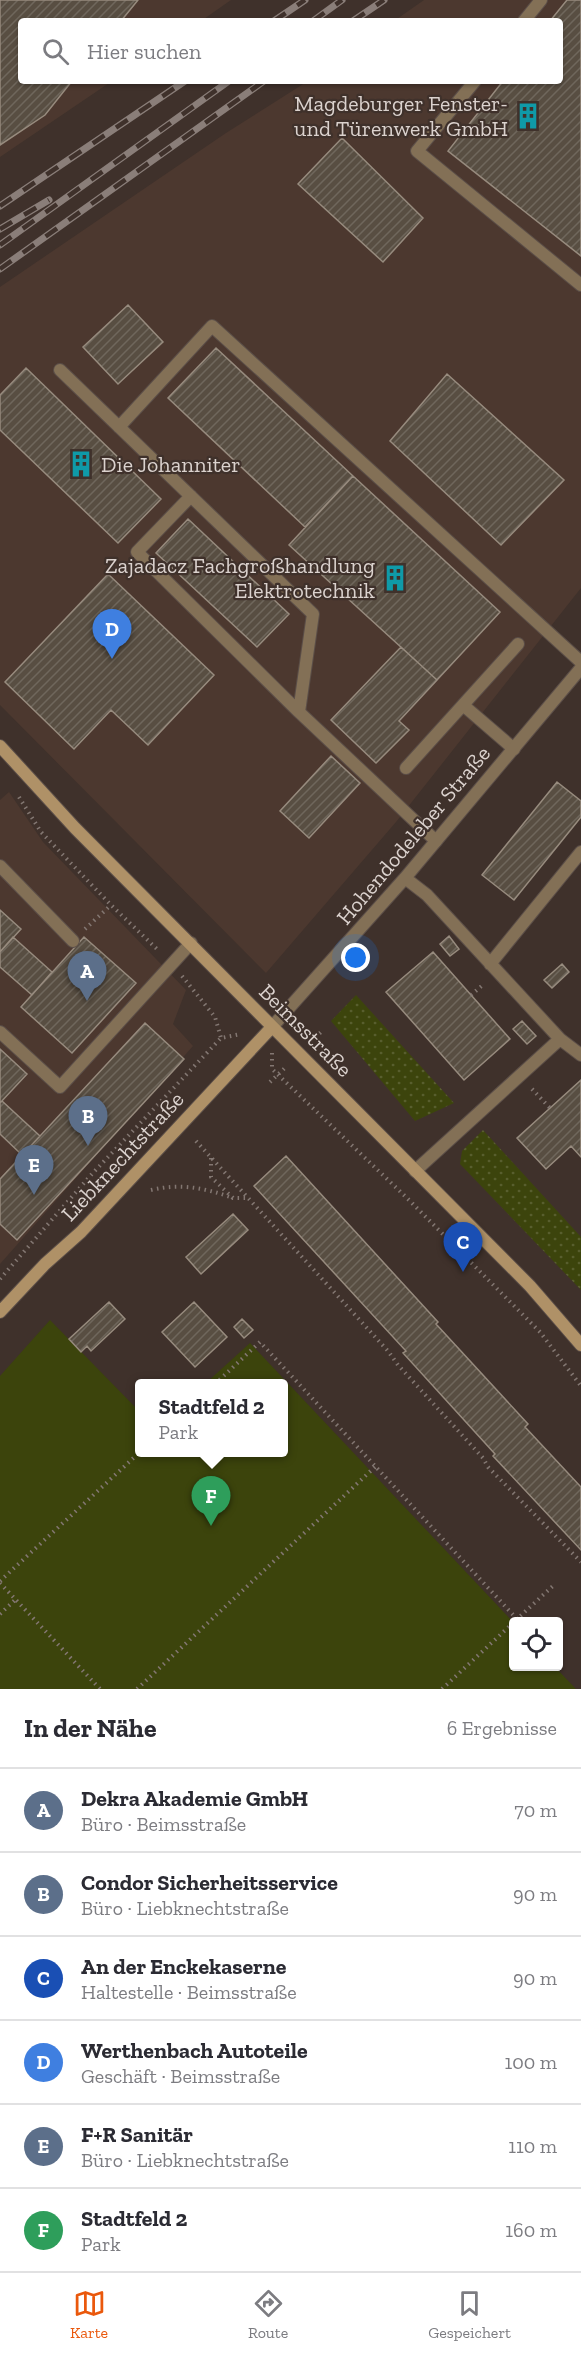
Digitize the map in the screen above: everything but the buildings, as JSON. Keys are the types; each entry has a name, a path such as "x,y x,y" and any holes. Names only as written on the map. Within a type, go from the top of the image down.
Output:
{"street":[{"path":"526,18 541,0"},
{"path":"473,84 417,152 581,285"},
{"path":"119,426 212,326 581,662"},
{"path":"60,370 313,614 299,712"},
{"path":"191,496 137,552 299,712 436,841"},
{"path":"406,768 518,644"},
{"name":"Hohendodeleber Straße","path":"272,1027 405,878 581,668"},
{"path":"463,705 514,749"},
{"name":"Beimsstraße","path":"0,746 75,828 530,1286 581,1345"},
{"path":"490,964 581,852"},
{"path":"0,866 73,941"},
{"path":"405,878 427,895 560,1039 581,1055"},
{"path":"0,1032 60,1087 190,943"},
{"name":"Liebknechtstraße","path":"0,1312 45,1264 88,1225 272,1027"},
{"path":"415,1171 560,1039"}],"path":[{"path":"15,792 41,832 172,964"},
{"path":"73,941 111,905"},
{"name":"Liebknechtstraße","path":"0,1279 91,1175 221,1038 216,1017 172,964"},
{"path":"272,1069 408,1199 540,1332 581,1386"},
{"path":"270,1082 282,1071"},
{"path":"520,1075 550,1108"},
{"path":"196,1141 388,1351 398,1365 483,1458 488,1467 581,1562"},
{"path":"211,1157 211,1177 233,1198"},
{"path":"151,1190 186,1186 212,1190 233,1198 247,1198"},
{"path":"219,1379 260,1341 511,1617"},
{"path":"100,1689 0,1582 135,1457"},
{"path":"137,1689 376,1466"},
{"path":"519,1617 555,1584"},
{"path":"0,1614 15,1600"},
{"path":"442,1689 509,1627"}],"shaded area":[{"path":"0,0 231,0 205,18 18,18 18,84 108,84 0,157"},
{"path":"424,0 581,0 581,588 396,822 266,973 0,705 0,287 226,133 303,84 563,84 563,18 398,18"},
{"path":"9,792 43,842 186,990 173,1024 193,1046 0,1264 0,800"}],"green space":[{"path":"356,995 454,1103 415,1121 331,1021"},
{"path":"483,1130 581,1237 581,1290 460,1164 462,1151"},
{"path":"50,1320 135,1407 135,1457 288,1457 288,1383 509,1618 509,1671 559,1671 576,1689 0,1689 0,1376"},
{"path":"250,1343 284,1379 210,1379"}],"railway":[{"path":"278,18 305,0"},
{"path":"317,18 342,0"},
{"path":"357,18 384,0"},
{"path":"0,206 181,84"},
{"path":"0,245 225,84"},
{"path":"0,269 260,84"},
{"path":"0,229 49,200"}],"place":[{"name":"Magdeburger Fenster- und Türenwerk GmbH","path":"528,116"},
{"name":"Die Johanniter","path":"81,464"},
{"name":"Zajadacz Fachgroßhandlung Elektrotechnik","path":"395,578"},
{"name":"Werthenbach Autoteile","path":"112,659"},
{"name":"Dekra Akademie GmbH","path":"87,1001"},
{"name":"Condor Sicherheitsservice","path":"88,1146"},
{"name":"F+R Sanitär","path":"34,1195"},
{"name":"An der Enckekaserne","path":"463,1272"},
{"name":"Stadtfeld 2","path":"211,1526"}]}
